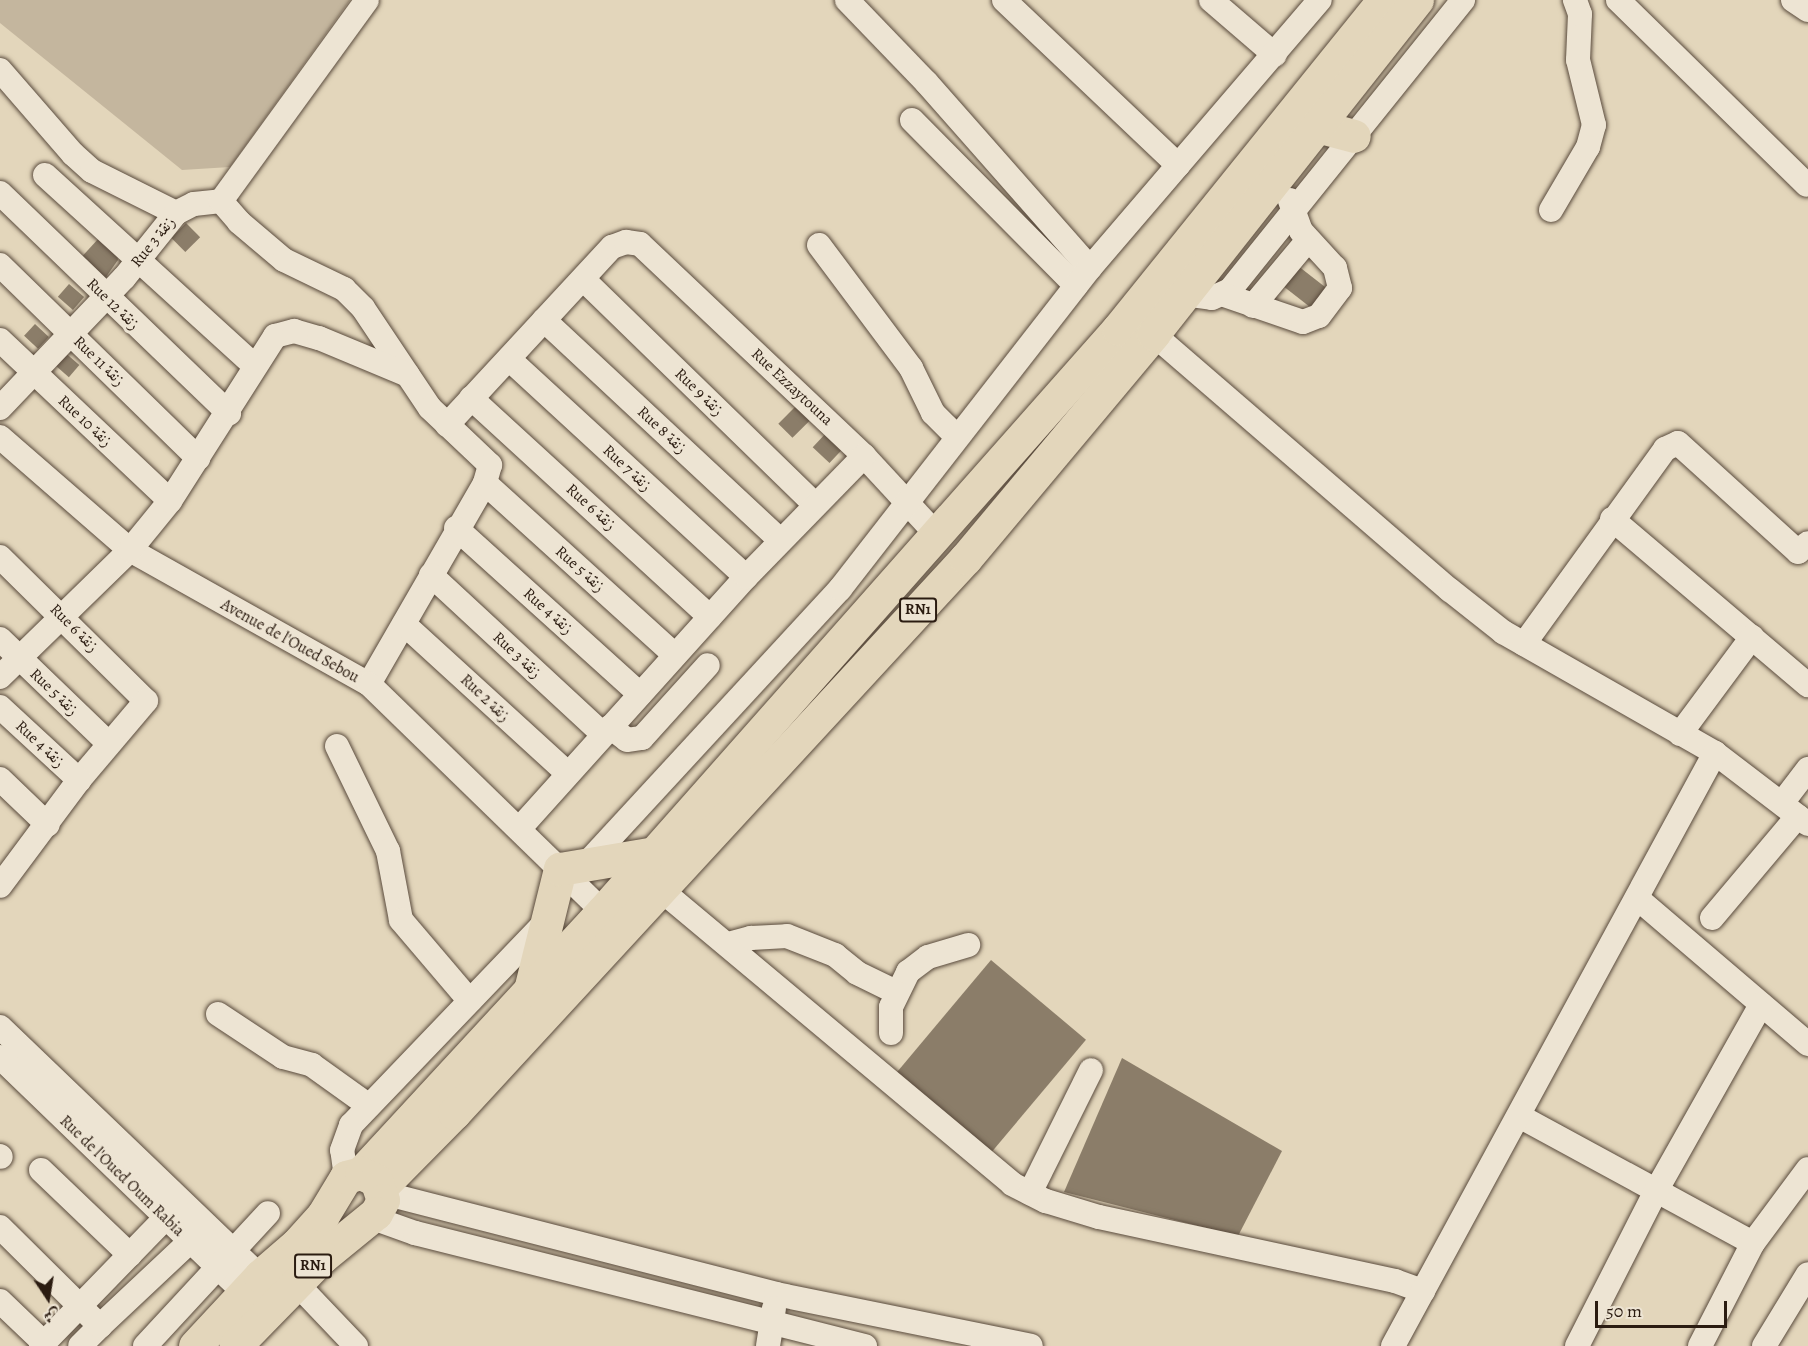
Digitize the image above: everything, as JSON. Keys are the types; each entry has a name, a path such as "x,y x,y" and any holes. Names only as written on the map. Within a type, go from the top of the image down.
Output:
{"highway":[{"name":"RN1","path":"195,1346 251,1297 304,1237 368,1190 613,921 654,854 938,536 1118,329 1383,0"},
{"name":"RN1","path":"251,1297 296,1283 368,1190 530,991 613,921 662,890 966,558 1153,334 1417,0"},
{"path":"1317,126 1354,136"},
{"path":"530,991 545,923 573,866 654,854"},
{"name":"RN1","path":"235,1346 251,1297"}],"street":[{"path":"367,0 221,201 239,222 284,260 344,289 363,309 408,375 447,426 486,457 490,472 485,483 456,528 369,684"},
{"path":"847,0 926,82 1083,277"},
{"path":"1004,0 1178,165"},
{"path":"1211,0 1275,55"},
{"path":"573,866 840,589 906,501 1083,277 1320,0"},
{"path":"1224,295 1293,213 1463,0"},
{"path":"1551,210 1588,147 1594,125 1578,60 1580,14 1575,0"},
{"path":"1618,0 1808,185"},
{"path":"1793,0 1808,10"},
{"path":"0,70 73,154 92,171 176,213"},
{"path":"912,120 1083,277"},
{"path":"1184,294 1212,298 1224,295 1295,322 1319,316 1340,288 1340,281 1335,268 1308,240 1293,213 1283,170"},
{"path":"45,175 254,365"},
{"name":"Rue 12 زنقة","path":"0,193 229,413"},
{"name":"Rue 3 زنقة","path":"0,408 140,259 176,213 195,204 221,201"},
{"path":"1253,306 1308,240"},
{"name":"Rue Ezzaytouna","path":"583,279 612,247 626,242 640,244 864,456 938,536"},
{"path":"819,245 911,368 933,413 957,437"},
{"name":"Rue 11 زنقة","path":"0,265 198,458"},
{"path":"447,426 583,279"},
{"name":"Rue 9 زنقة","path":"583,279 815,506"},
{"name":"Rue 8 زنقة","path":"544,320 780,540"},
{"path":"0,677 130,550 170,501 229,413 254,365 275,336 294,331 408,375"},
{"path":"1153,334 1450,590 1524,644 1715,753 1796,814"},
{"name":"Rue 10 زنقة","path":"0,340 170,501"},
{"name":"Rue 7 زنقة","path":"509,359 746,577"},
{"name":"Rue 6 زنقة","path":"471,398 710,617"},
{"name":"Avenue de l'Oued Sebou","path":"0,437 130,550 369,684 520,828 573,866 613,921"},
{"path":"1524,644 1612,519 1665,449 1678,443 1798,552 1808,543"},
{"path":"520,828 566,772 780,540 864,456"},
{"name":"Rue 5 زنقة","path":"485,483 675,655"},
{"path":"1612,519 1808,685"},
{"name":"Rue 4 زنقة","path":"456,528 640,694"},
{"name":"Rue 6 زنقة","path":"0,557 146,701 109,744"},
{"name":"Rue 3 زنقة","path":"431,575 606,731 627,740 642,738 708,665"},
{"name":"Rue 2 زنقة","path":"404,624 566,772"},
{"path":"1680,734 1752,637"},
{"name":"Rue 5 زنقة","path":"0,639 109,744"},
{"name":"Rue 4 زنقة","path":"0,706 79,780"},
{"path":"4,872 48,825 79,780 109,744"},
{"path":"337,746 388,851 401,920 471,1001"},
{"path":"1393,1346 1715,753"},
{"path":"1712,918 1796,814 1808,769"},
{"path":"0,779 48,825"},
{"path":"662,890 728,944 820,1026 1012,1184 1030,1193 1099,1217 1395,1281 1423,1291"},
{"path":"1637,898 1808,1044"},
{"path":"545,923 369,1106 345,1137 342,1150 368,1190 415,1233 709,1309 770,1335 865,1346"},
{"path":"728,944 751,938 787,936 835,955 857,973 896,992"},
{"path":"891,1033 896,992 908,972 928,957 968,945"},
{"path":"1577,1346 1656,1191 1761,1005"},
{"path":"218,1014 283,1057 312,1065 369,1106"},
{"name":"Rue de l'Oued Oum Rabia","path":"0,1027 172,1211"},
{"name":"Rue de l'Oued Oum Rabia","path":"0,1057 225,1260 251,1297"},
{"path":"1030,1193 1091,1070"},
{"path":"1519,1116 1753,1243"},
{"path":"1700,1346 1753,1243 1808,1169"},
{"path":"41,1170 130,1256"},
{"path":"368,1190 776,1293 1031,1346"},
{"path":"0,1301 43,1344 172,1211"},
{"path":"145,1346 268,1213"},
{"path":"0,1227 82,1305 100,1326"},
{"path":"80,1346 197,1234"},
{"path":"1764,1346 1808,1274"},
{"path":"709,1309 718,1279"},
{"path":"296,1283 356,1346"},
{"path":"770,1335 776,1293"}],"shaded area":[{"path":"0,0 350,0 230,167 182,170 0,23"}],"building":[{"path":"186,223 200,237 185,252 171,238"},
{"path":"99,238 117,254 118,260 101,284 77,262"},
{"path":"1293,262 1329,290 1314,310 1278,282"},
{"path":"69,284 84,297 73,310 58,297"},
{"path":"35,324 49,337 38,349 24,336"},
{"path":"62,350 79,365 69,377 52,362"},
{"path":"796,406 810,420 792,438 778,424"},
{"path":"827,432 844,448 829,463 813,447"},
{"path":"991,960 1086,1040 990,1154 895,1074"},
{"path":"1122,1058 1282,1151 1238,1236 1064,1192"}]}
